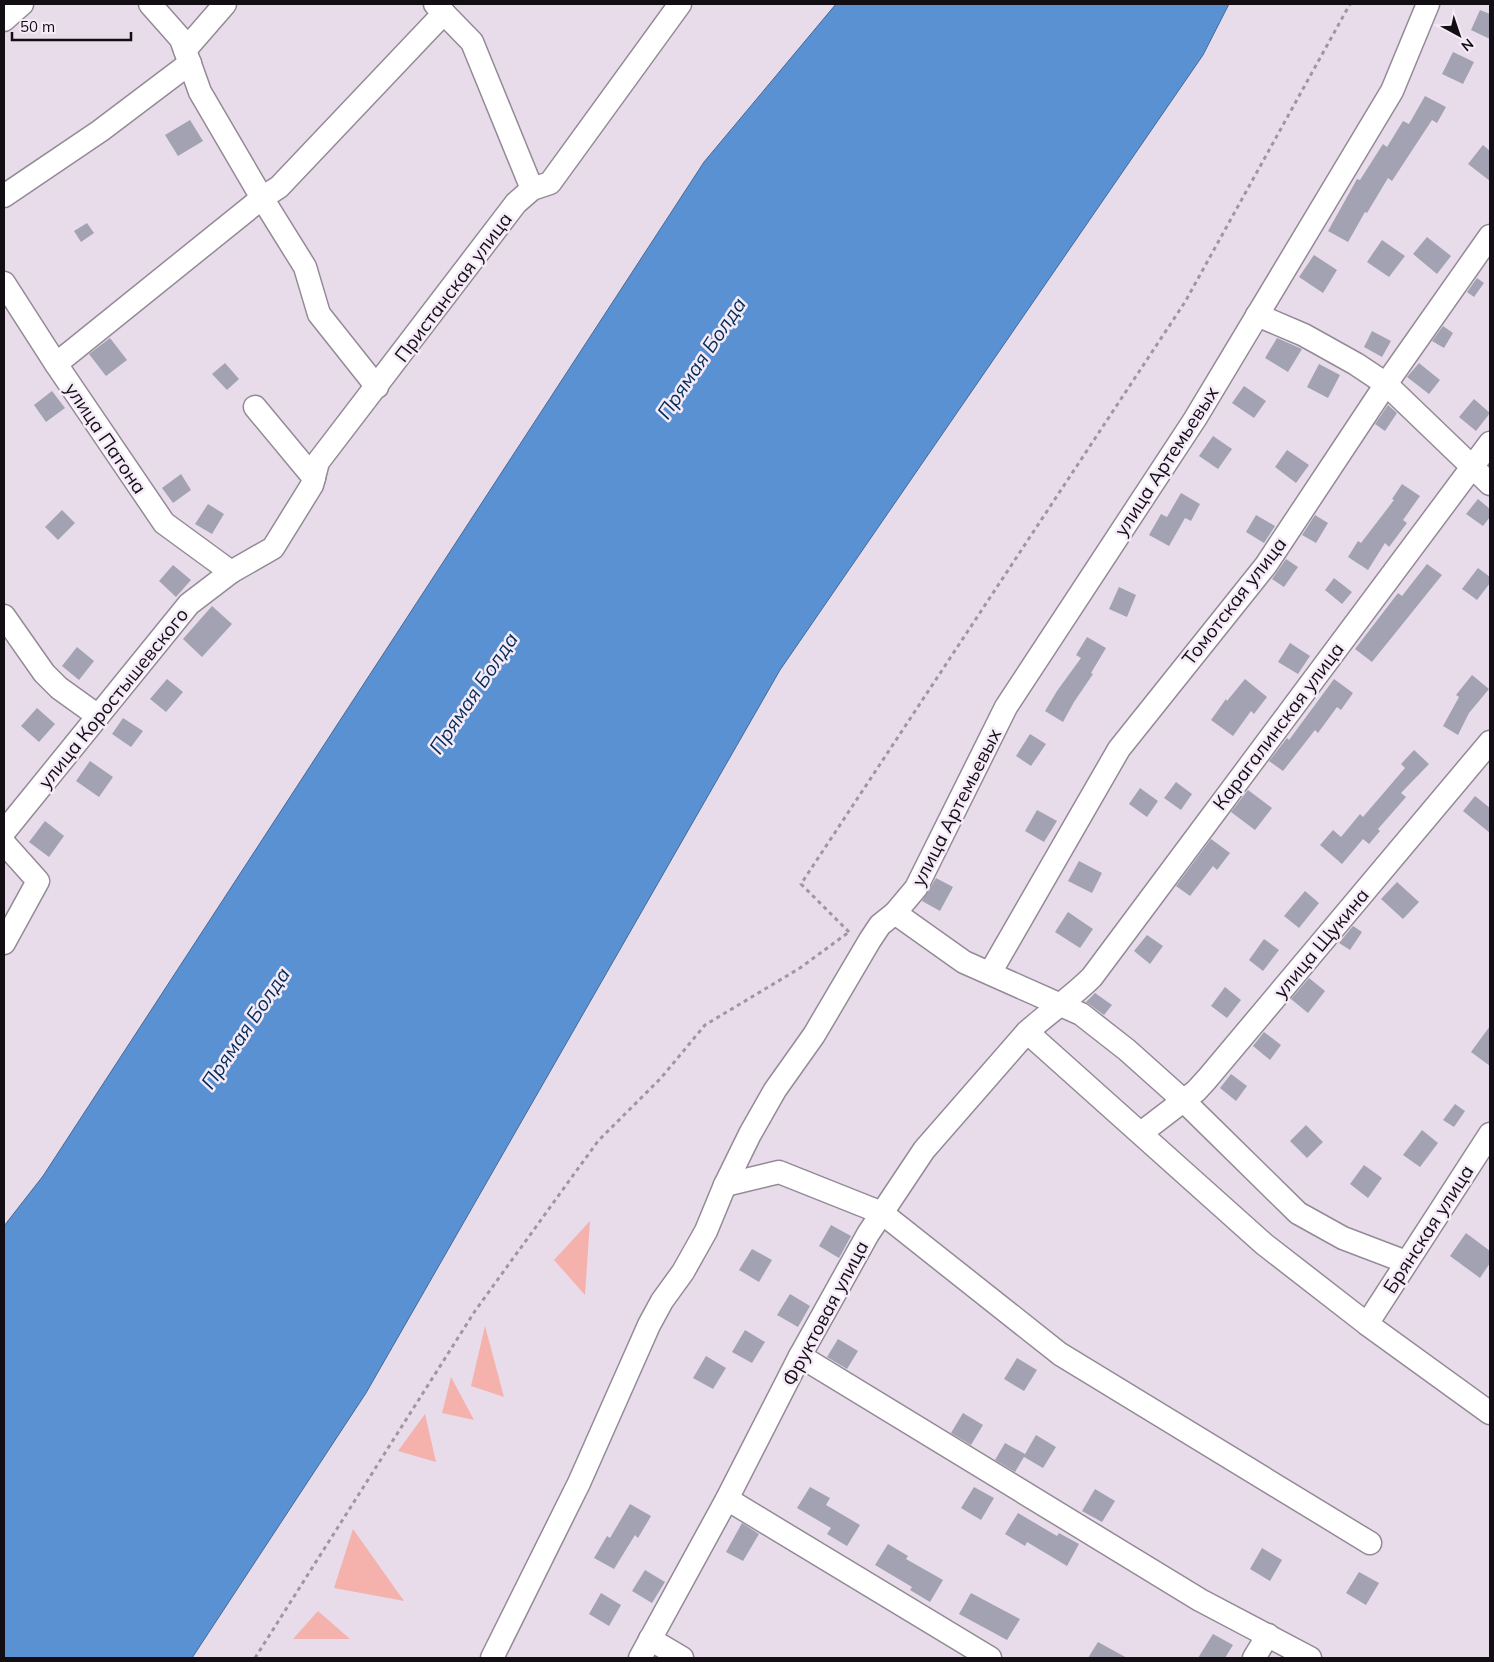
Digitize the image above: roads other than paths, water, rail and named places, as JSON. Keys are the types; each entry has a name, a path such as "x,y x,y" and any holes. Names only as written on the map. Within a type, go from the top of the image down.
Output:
{"street":[{"path":"4,20 22,4"},
{"path":"150,4 181,39 200,92 305,267 319,314 377,387"},
{"path":"4,196 100,131 187,57 224,4"},
{"name":"Пристанская улица","path":"231,572 273,548 312,485 318,462 516,203 532,189 550,183 680,4"},
{"name":"улица Артемьевых","path":"492,1658 579,1483 649,1325 706,1231 725,1185 750,1134 775,1090 814,1035 880,925 895,913 916,888 1006,707 1195,419 1392,92 1428,4"},
{"path":"56,364 262,198 279,187 439,8 472,42 532,189"},
{"name":"Томотская улица","path":"990,973 1120,748 1266,565 1386,384 1490,236"},
{"name":"улица Патона","path":"4,283 56,364 164,523 231,572"},
{"path":"1257,315 1304,334 1386,384 1490,484"},
{"path":"255,407 314,478"},
{"name":"Карагалинская улица","path":"1061,1004 1092,977 1490,444"},
{"name":"улица Коростышевского","path":"4,832 189,604 231,572"},
{"path":"4,616 44,673 59,688 98,716"},
{"name":"улица Щукина","path":"1141,1133 1184,1101 1207,1079 1490,742"},
{"path":"4,843 38,881 4,943"},
{"path":"895,913 964,962 1081,1014 1127,1050 1184,1101 1298,1213 1343,1238 1406,1262"},
{"name":"Фруктовая улица","path":"640,1658 727,1498 800,1356 882,1212 924,1150 1027,1032 1061,1004"},
{"path":"1027,1032 1264,1244 1367,1324 1490,1413"},
{"name":"Брянская улица","path":"1367,1324 1490,1134"},
{"path":"725,1185 779,1172 882,1212 1060,1354 1370,1542"},
{"path":"800,1356 1200,1600 1310,1658"},
{"path":"727,1498 990,1658"},
{"path":"1254,1658 1268,1635"},
{"path":"650,1639 682,1658"}],"water":[{"name":"Прямая Болда","path":"836,4 1229,4 1203,55 780,670 366,1393 192,1658 4,1658 4,1226 43,1176 704,162"}]}
